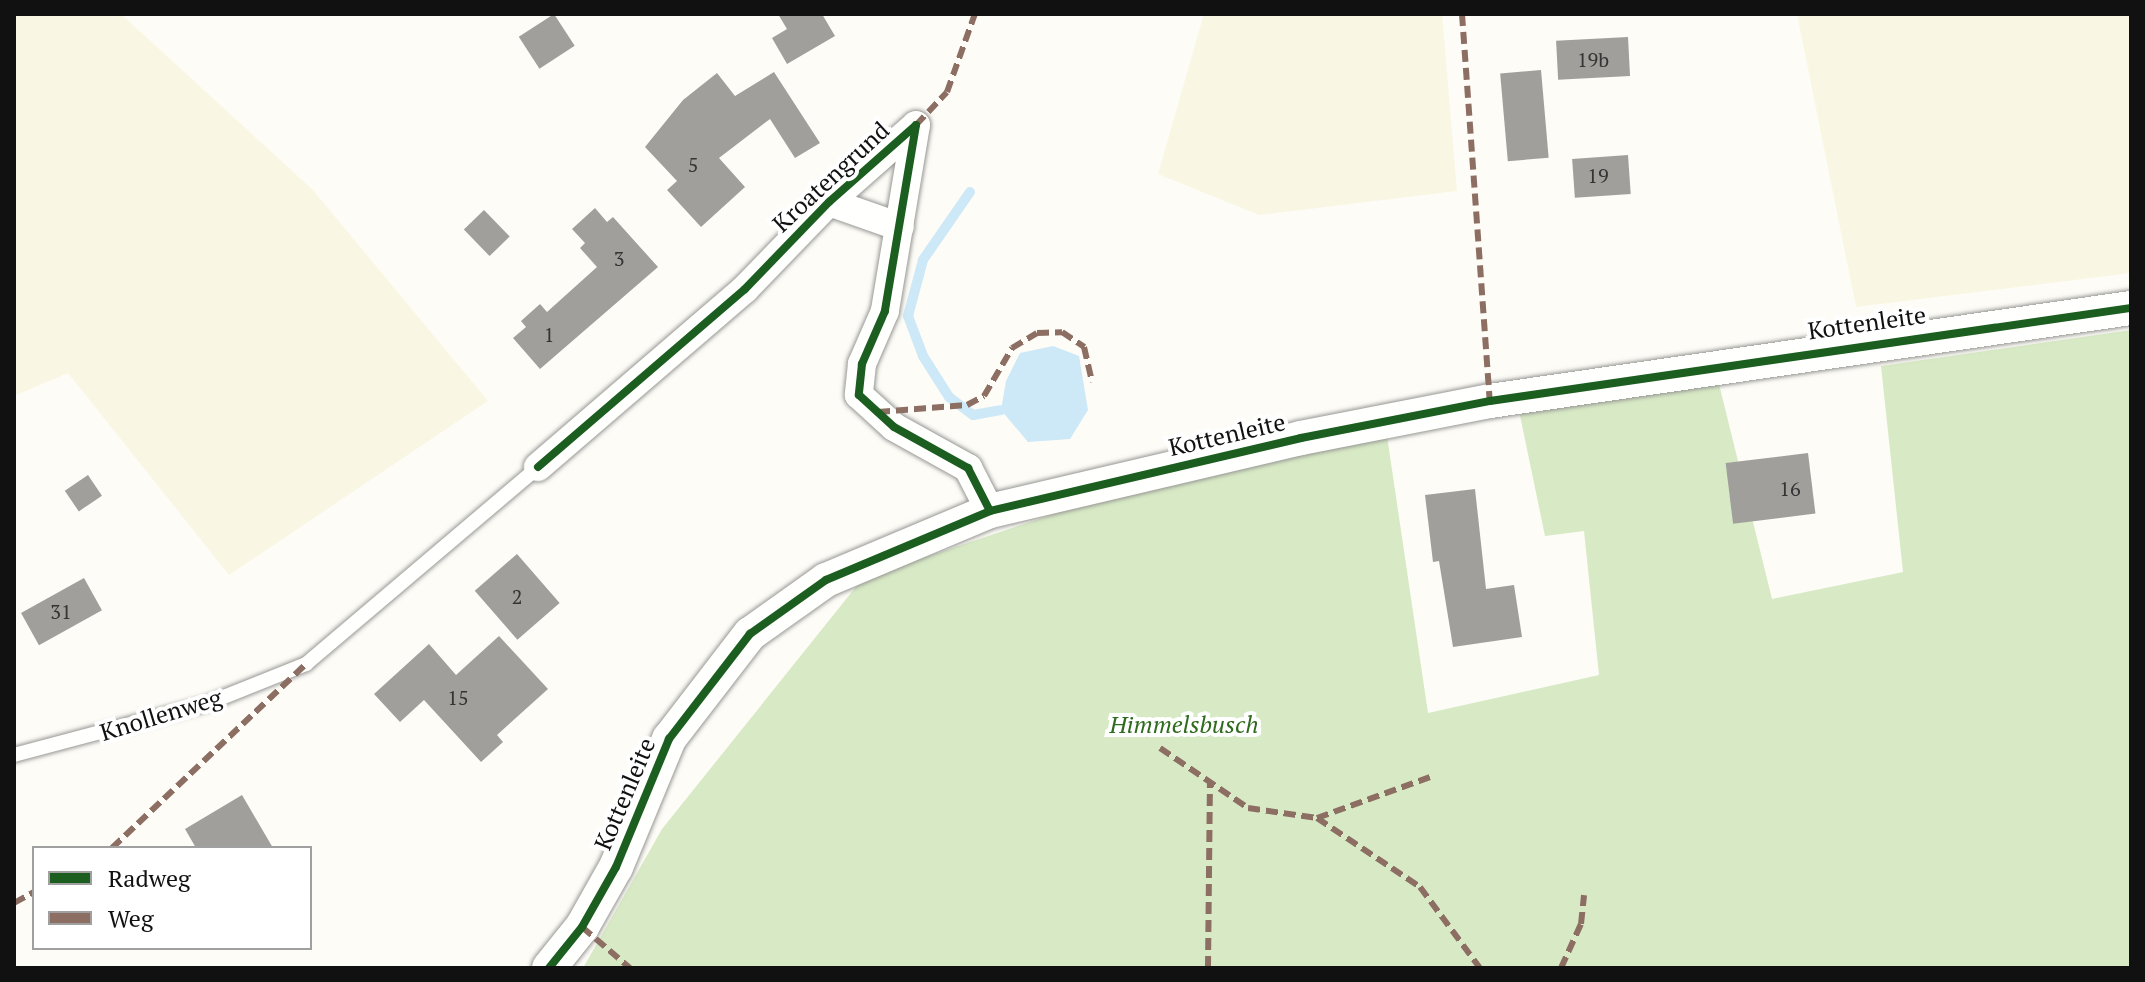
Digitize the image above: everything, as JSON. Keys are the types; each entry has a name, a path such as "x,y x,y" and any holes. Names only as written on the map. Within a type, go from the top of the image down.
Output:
{"street":[{"name":"Kroatengrund","path":"538,467 745,289 829,202 916,125 885,311 862,364 859,395 894,427 968,468 990,511"},
{"path":"829,202 900,227"},
{"name":"Kottenleite","path":"549,968 582,927 616,867 669,739 750,634 826,580 990,511 1301,438 1490,401 2131,308"}],"lane":[{"name":"Kroatengrund","path":"306,664 538,467"},
{"name":"Knollenweg","path":"14,755 209,703 306,664"}],"shaded area":[{"path":"14,14 121,14 313,190 488,401 229,575 68,373 14,396"},
{"path":"1204,14 1442,14 1457,191 1259,215 1158,174"},
{"path":"1797,14 2131,14 2131,273 1856,307"}],"green space":[{"name":"Himmelsbusch","path":"2131,330 2131,968 583,968 662,829 863,578 1236,453 1387,436 1428,713 1599,675 1584,531 1545,536 1517,401 1719,384 1772,599 1903,572 1881,366"}],"water":[{"path":"1053,346 1079,356 1088,410 1070,439 1028,442 1001,410 1006,381 1020,353"}],"building":[{"path":"554,14 575,46 539,69 519,37"},
{"path":"778,14 822,14 835,36 787,64 772,38 787,29"},
{"path":"1628,37 1630,76 1558,80 1556,41"},
{"path":"1541,70 1549,158 1508,161 1500,74"},
{"path":"774,72 820,143 795,158 770,119 719,158 745,187 701,227 667,190 677,181 645,147 683,100 717,73 735,96"},
{"path":"1628,155 1631,194 1575,198 1572,159"},
{"path":"595,208 607,222 613,217 658,267 540,369 513,338 526,327 521,321 540,304 547,312 597,267 580,248 585,243 572,229"},
{"path":"484,210 510,237 490,256 464,229"},
{"path":"1808,453 1815,514 1733,524 1726,463"},
{"path":"88,475 102,496 79,511 65,491"},
{"path":"1475,489 1486,589 1514,585 1522,637 1453,647 1439,561 1433,562 1425,495"},
{"path":"517,554 560,603 517,640 475,591"},
{"path":"84,578 102,610 39,645 21,613"},
{"path":"499,636 548,689 497,735 503,742 481,762 424,700 400,722 374,694 429,644 456,675"},
{"path":"242,795 272,846 195,846 185,829"}],"waterway":[{"path":"970,192 923,260 908,316 923,356 949,397 973,415 1001,410"}],"marked path":[{"path":"916,125 947,92 975,14"},
{"path":"1462,14 1490,401"},
{"path":"878,412 967,405 984,396 1012,348 1037,333 1062,332 1084,347 1092,382"},
{"path":"114,846 306,664"},
{"path":"1160,748 1248,808 1317,818 1420,887 1480,968"},
{"path":"1317,818 1430,777"},
{"path":"1208,968 1210,784"},
{"path":"14,903 32,893"},
{"path":"1561,968 1581,924 1584,895"},
{"path":"582,927 630,968"}],"cycle path":[{"path":"538,467 745,289 829,202 916,125 885,311 862,364 859,395 894,427 968,468 990,511"},
{"path":"549,968 582,927 616,867 669,739 750,634 826,580 990,511 1301,438 1490,401 2131,308"}]}
